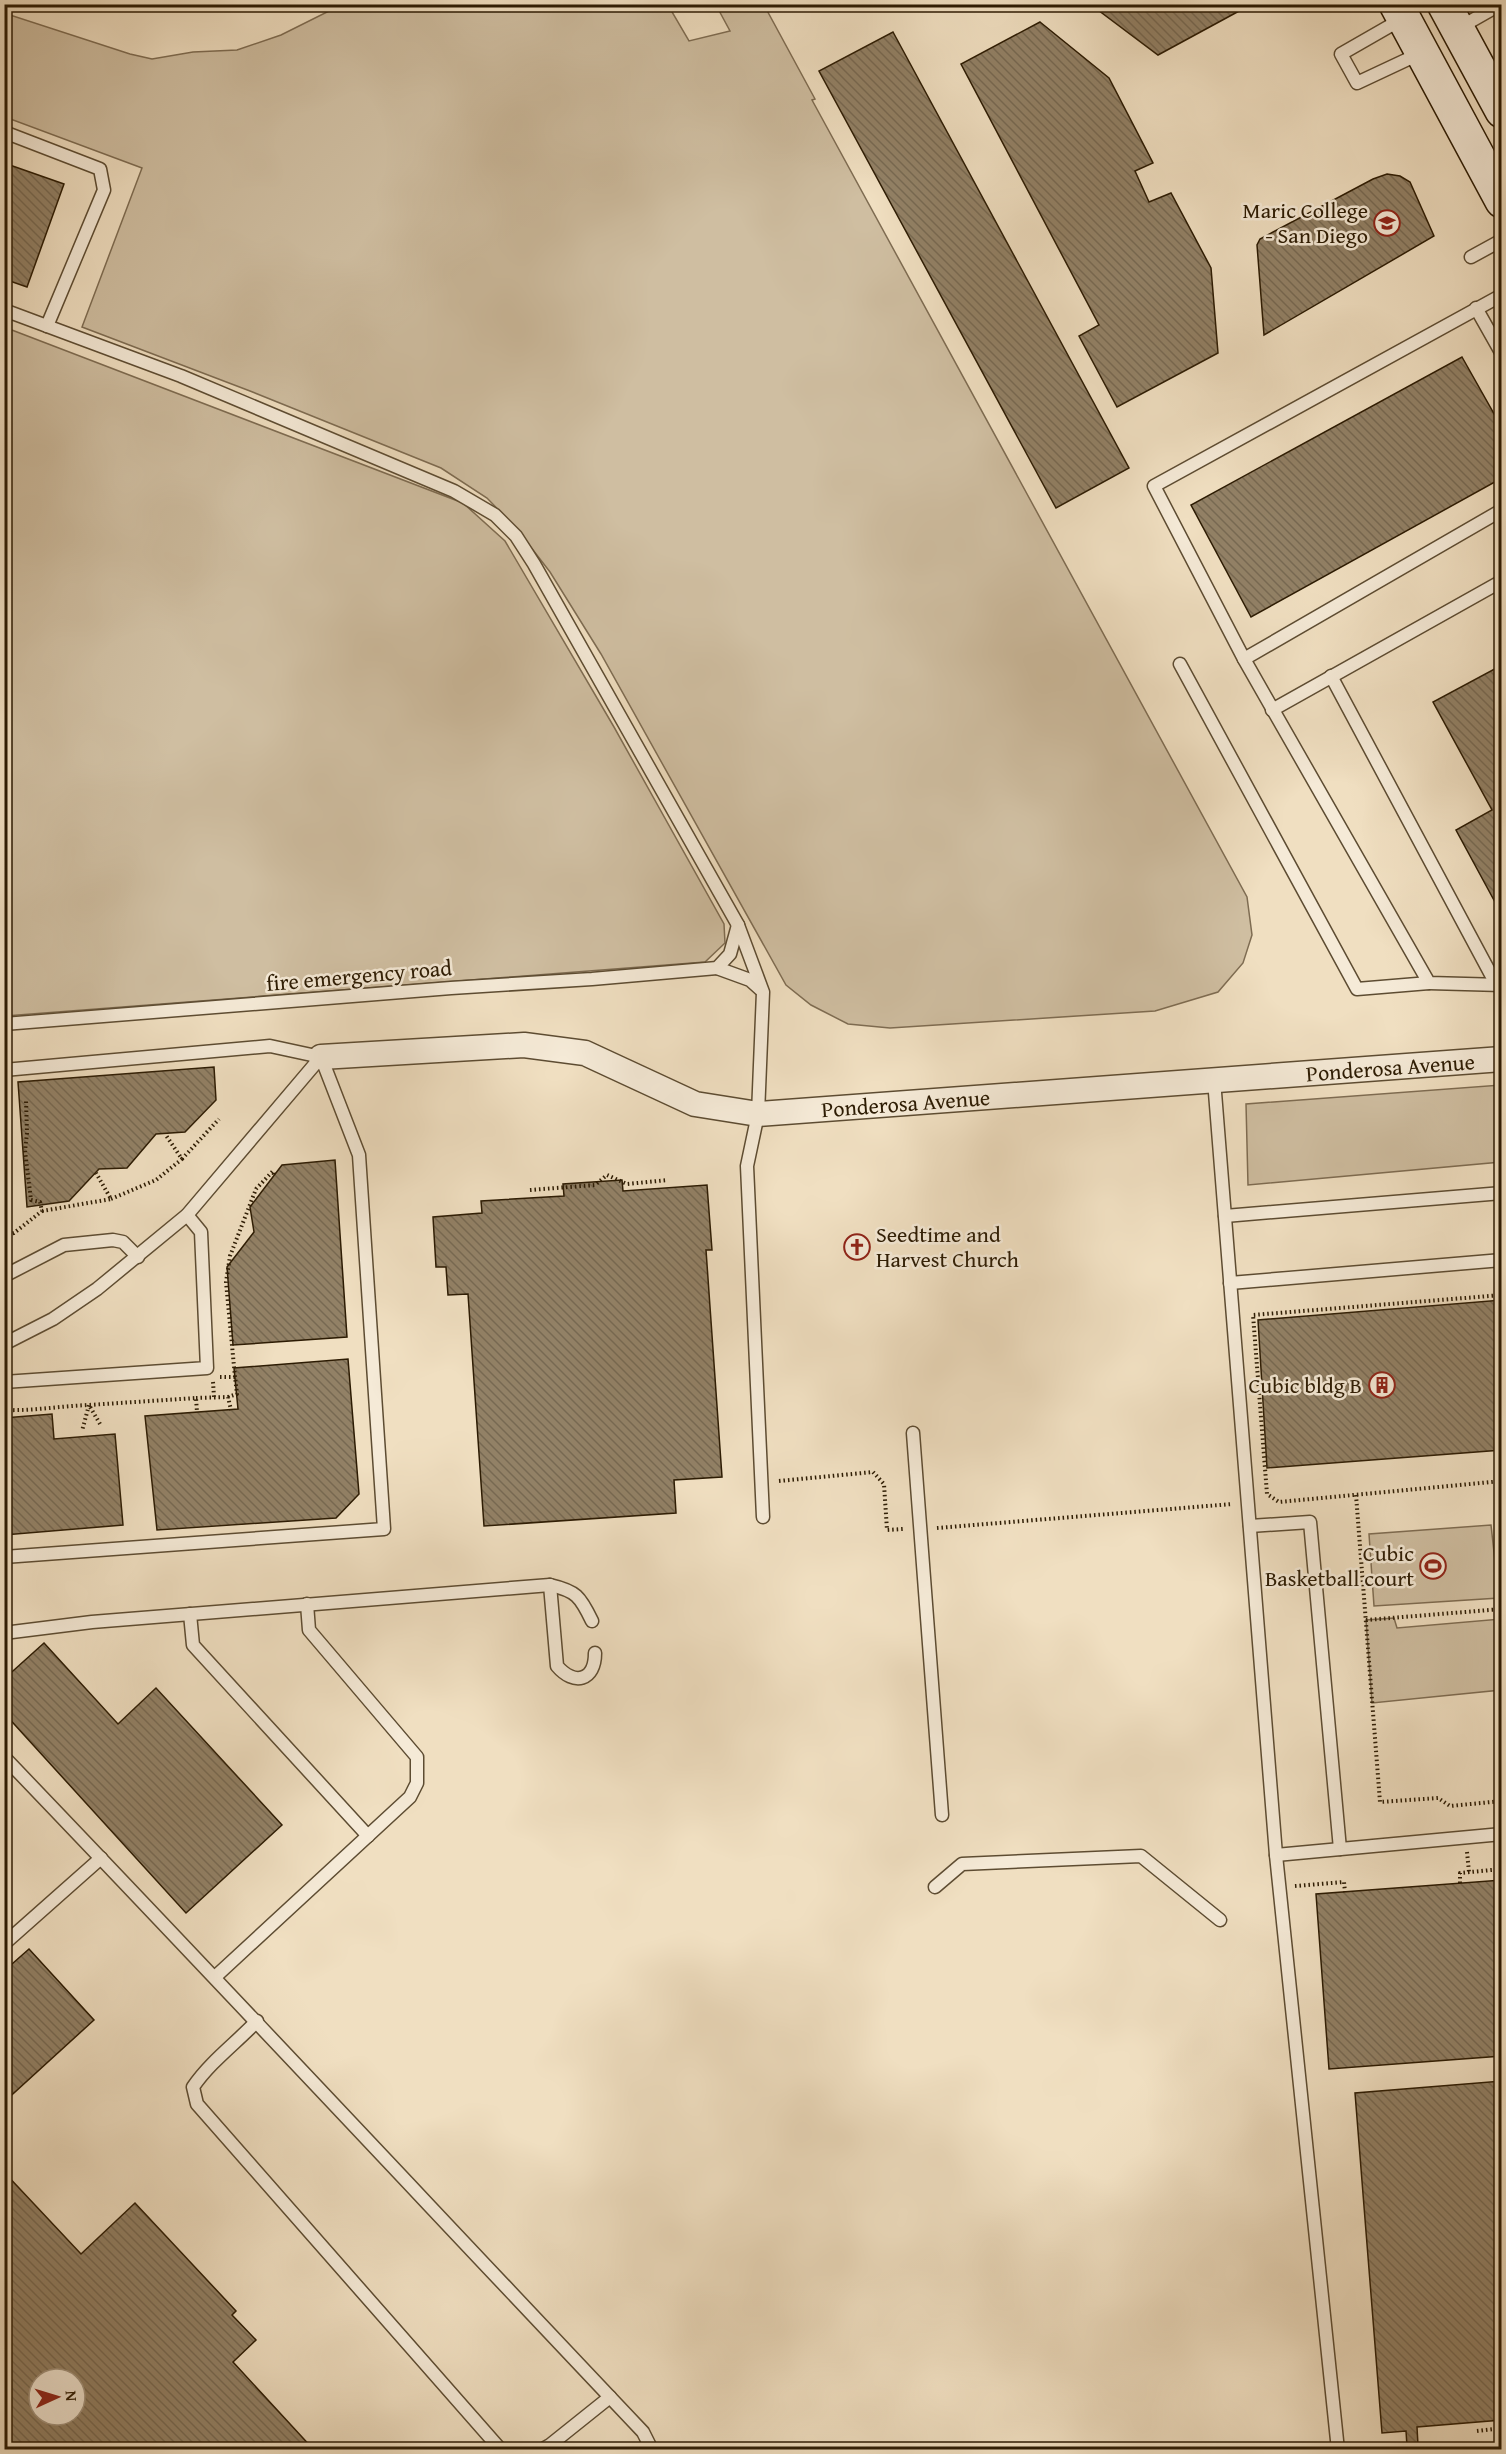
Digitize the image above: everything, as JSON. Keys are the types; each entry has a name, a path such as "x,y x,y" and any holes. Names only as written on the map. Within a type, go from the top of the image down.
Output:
{"main road":[{"path":"1400,11 1502,201"},
{"path":"1438,83 1490,81 1450,17"}],"street":[{"name":"Ponderosa Avenue","path":"321,1058 534,1046 585,1053 695,1104 758,1114 1502,1059"}],"lane":[{"path":"1450,17 1501,4"},
{"path":"1400,11 1341,54 1357,83 1422,52"},
{"path":"4,132 100,169 104,189 47,326"},
{"path":"1471,257 1502,240"},
{"path":"1429,983 1272,710 1154,486 1502,295"},
{"path":"1476,309 1502,354"},
{"path":"4,310 192,380 454,491 495,516 516,536 534,564 738,925 764,992 758,1114 747,1166 763,1517"},
{"path":"1244,659 1502,510"},
{"path":"1272,710 1502,581"},
{"path":"1180,664 1357,988 1429,983 1499,985"},
{"path":"1331,676 1499,985"},
{"path":"717,968 730,954 738,925"},
{"name":"fire emergency road","path":"4,1024 451,988 592,980 717,968 750,980 764,992"},
{"path":"4,1070 270,1046 321,1058"},
{"path":"4,1344 53,1319 138,1257 187,1215 321,1058"},
{"path":"4,1557 384,1529 359,1155 321,1058"},
{"path":"1214,1080 1276,1855 1338,2450"},
{"path":"1225,1216 1502,1194"},
{"path":"4,1382 207,1368 201,1232 187,1215"},
{"path":"4,1276 64,1245 82,1242 114,1240 123,1242 138,1257"},
{"path":"1230,1283 1502,1260"},
{"path":"913,1433 942,1815"},
{"path":"1250,1526 1310,1522 1340,1849"},
{"path":"550,1585 557,1666 564,1674 574,1678 585,1677 592,1672 596,1664 595,1653"},
{"path":"4,1633 92,1622 550,1585 571,1589 583,1601 592,1621"},
{"path":"215,1977 410,1797 417,1783 417,1757 309,1630 307,1604"},
{"path":"190,1614 193,1645 368,1836"},
{"path":"4,1757 257,2021 351,2124 644,2432 652,2450"},
{"path":"1276,1855 1502,1834"},
{"path":"935,1887 962,1864 1141,1856 1220,1920"},
{"path":"4,1944 101,1858"},
{"path":"257,2021 224,2055 205,2070 193,2087 197,2104 501,2450"},
{"path":"541,2450 610,2397"}],"path":[{"path":"26,1100 25,1150 31,1200 40,1202 42,1211"},
{"path":"4,1236 14,1233 42,1211 111,1199 156,1180 182,1159 219,1119"},
{"path":"165,1134 182,1159"},
{"path":"4,1410 36,1411 57,1406 228,1397 237,1394 226,1282 230,1256 256,1189 273,1171 274,1175"},
{"path":"96,1173 111,1199"},
{"path":"530,1190 595,1185 608,1175 627,1184 668,1180"},
{"path":"1502,1295 1253,1316 1267,1494 1279,1502 1502,1481"},
{"path":"214,1397 212,1377 235,1377"},
{"path":"228,1397 231,1410"},
{"path":"196,1398 197,1412"},
{"path":"89,1405 100,1424"},
{"path":"82,1431 89,1405"},
{"path":"779,1481 873,1472 884,1484 887,1530 905,1529"},
{"path":"1356,1495 1380,1802 1438,1798 1450,1806 1502,1801"},
{"path":"937,1528 1233,1504"},
{"path":"1366,1620 1502,1609"},
{"path":"1467,1852 1469,1872"},
{"path":"1460,1883 1460,1873 1502,1869"},
{"path":"1280,1887 1344,1882 1345,1892"},
{"path":"1477,2431 1502,2428"}],"shaded area":[{"path":"341,5 668,5 689,41 730,31 716,5 764,5 815,99 812,100 1247,897 1252,935 1243,963 1218,992 1155,1011 890,1028 848,1024 811,1005 786,985 601,654 550,572 516,528 487,498 441,468 250,391 82,327 142,168 5,117 4,13 152,59 193,52 237,50 281,35"},
{"path":"4,327 463,503 505,541 614,727 724,924 725,943 705,962 5,1016"},
{"path":"1501,1085 1501,1162 1248,1185 1246,1104"},
{"name":"Cubic Basketball court","path":"1491,1525 1499,1598 1374,1606 1369,1534"},
{"path":"1394,1618 1397,1628 1501,1619 1501,1690 1372,1703 1366,1620"}],"building":[{"path":"1090,4 1252,4 1158,55"},
{"path":"1040,22 1109,78 1153,163 1135,171 1149,202 1171,193 1211,268 1218,353 1117,407 1079,336 1099,325 961,64"},
{"path":"893,32 1129,468 1056,508 819,71"},
{"path":"4,163 64,184 27,287 4,279"},
{"path":"1387,174 1400,176 1410,182 1434,236 1264,335 1257,245 1260,239 1373,179"},
{"path":"1462,357 1502,428 1502,478 1251,617 1191,505"},
{"path":"1502,665 1502,915 1456,830 1492,810 1433,702"},
{"path":"214,1067 216,1100 185,1132 156,1134 127,1168 99,1169 69,1201 27,1207 18,1082"},
{"path":"335,1160 347,1337 233,1345 227,1267 254,1232 250,1207 282,1165"},
{"path":"622,1180 623,1191 707,1185 712,1250 706,1250 722,1477 674,1480 676,1513 484,1526 468,1294 448,1295 446,1267 436,1267 433,1217 482,1213 481,1201 564,1196 563,1184"},
{"name":"Cubic bldg B","path":"1502,1300 1502,1450 1267,1468 1258,1320"},
{"path":"348,1359 359,1494 336,1518 157,1530 145,1416 238,1409 234,1368"},
{"path":"52,1414 54,1439 115,1434 123,1525 4,1535 4,1418"},
{"path":"44,1643 118,1724 156,1688 282,1825 186,1913 4,1713 4,1679"},
{"path":"1502,1880 1502,2056 1329,2069 1316,1894"},
{"path":"29,1949 94,2020 4,2102 4,1971"},
{"path":"1502,2081 1502,2420 1417,2427 1418,2445 1407,2446 1406,2431 1382,2433 1355,2093"},
{"path":"4,2172 81,2254 135,2203 236,2311 232,2315 256,2340 233,2362 314,2450 4,2450"}],"place":[{"name":"Maric College - San Diego","path":"1387,223"},
{"name":"Seedtime and Harvest Church","path":"857,1247"},
{"name":"Cubic bldg B","path":"1382,1385"},
{"name":"Cubic Basketball court","path":"1433,1566"}]}
